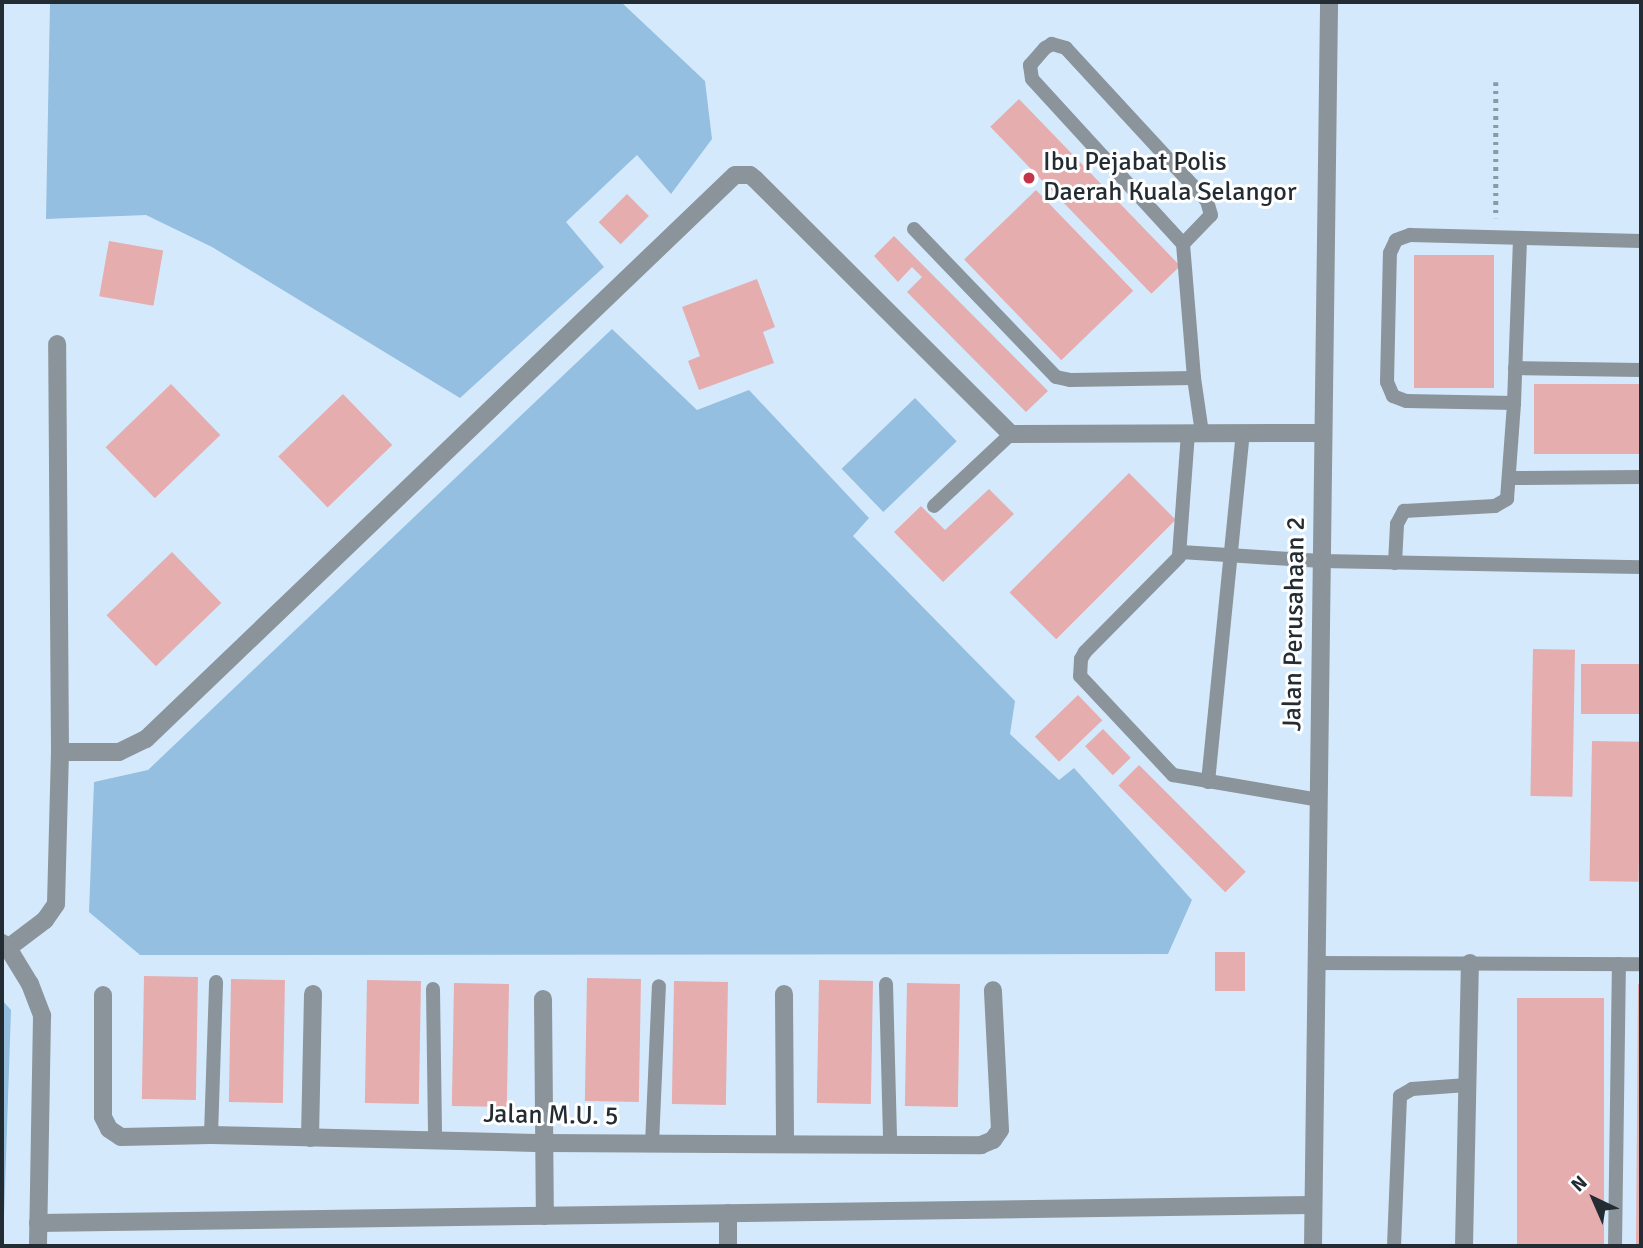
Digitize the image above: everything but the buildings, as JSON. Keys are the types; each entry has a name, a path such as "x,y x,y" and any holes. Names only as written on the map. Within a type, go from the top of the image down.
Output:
{"street":[{"name":"Jalan Perusahaan 2","path":"1313,1246 1329,2"},
{"path":"60,752 119,752 146,738 735,175 750,175 755,179 1011,434 1323,433"},
{"path":"38,1246 42,1016 30,984 5,945 45,920 56,904 60,752 57,344"},
{"path":"1464,1246 1470,963"},
{"name":"Jalan M.U. 5","path":"103,995 103,1117 109,1129 121,1137 211,1135 544,1143 890,1142 981,1145 993,1140 1000,1130 993,990"},
{"path":"310,1138 313,994"},
{"path":"784,994 785,1144"},
{"path":"543,999 545,1216"},
{"path":"38,1223 1313,1205"},
{"path":"728,1213 728,1246"}],"lane":[{"path":"1183,243 1211,215 1208,201 1066,48 1052,44 1045,48 1030,65 1032,79 1183,243 1194,379 1195,433 1181,552 1176,561 1085,652 1079,668 1085,684 1172,775 1319,800"},
{"path":"914,229 1056,377 1070,380 1194,379"},
{"path":"1514,403 1406,401 1393,396 1387,382 1390,253 1396,240 1410,234 1641,241"},
{"path":"1395,563 1397,524 1404,511 1502,504 1510,492 1520,239"},
{"path":"1515,368 1641,370"},
{"path":"1208,782 1243,433"},
{"path":"934,506 1011,434"},
{"path":"1510,478 1641,477"},
{"path":"1181,552 1322,561 1641,566"},
{"path":"1316,962 1641,964"},
{"path":"1615,1246 1619,964"},
{"path":"211,1135 216,982"},
{"path":"886,984 890,1142"},
{"path":"652,1144 660,986"},
{"path":"433,989 435,1141"},
{"path":"1394,1246 1400,1096 1412,1088 1468,1085"}],"path":[{"path":"1496,82 1496,238"}],"shaded area":[{"path":"50,2 621,2 705,81 712,139 671,194 637,155 566,222 604,267 460,398 212,247 146,215 46,219"},
{"path":"612,329 697,410 749,390 869,518 853,536 1015,701 1010,734 1059,780 1074,768 1192,900 1168,954 140,955 89,912 94,782 148,770"},
{"path":"915,398 957,441 883,512 842,469"},
{"path":"2,1000 11,1010 3,1246 2,1246"}],"place":[{"name":"Ibu Pejabat Polis Daerah Kuala Selangor","path":"1029,178"}]}
